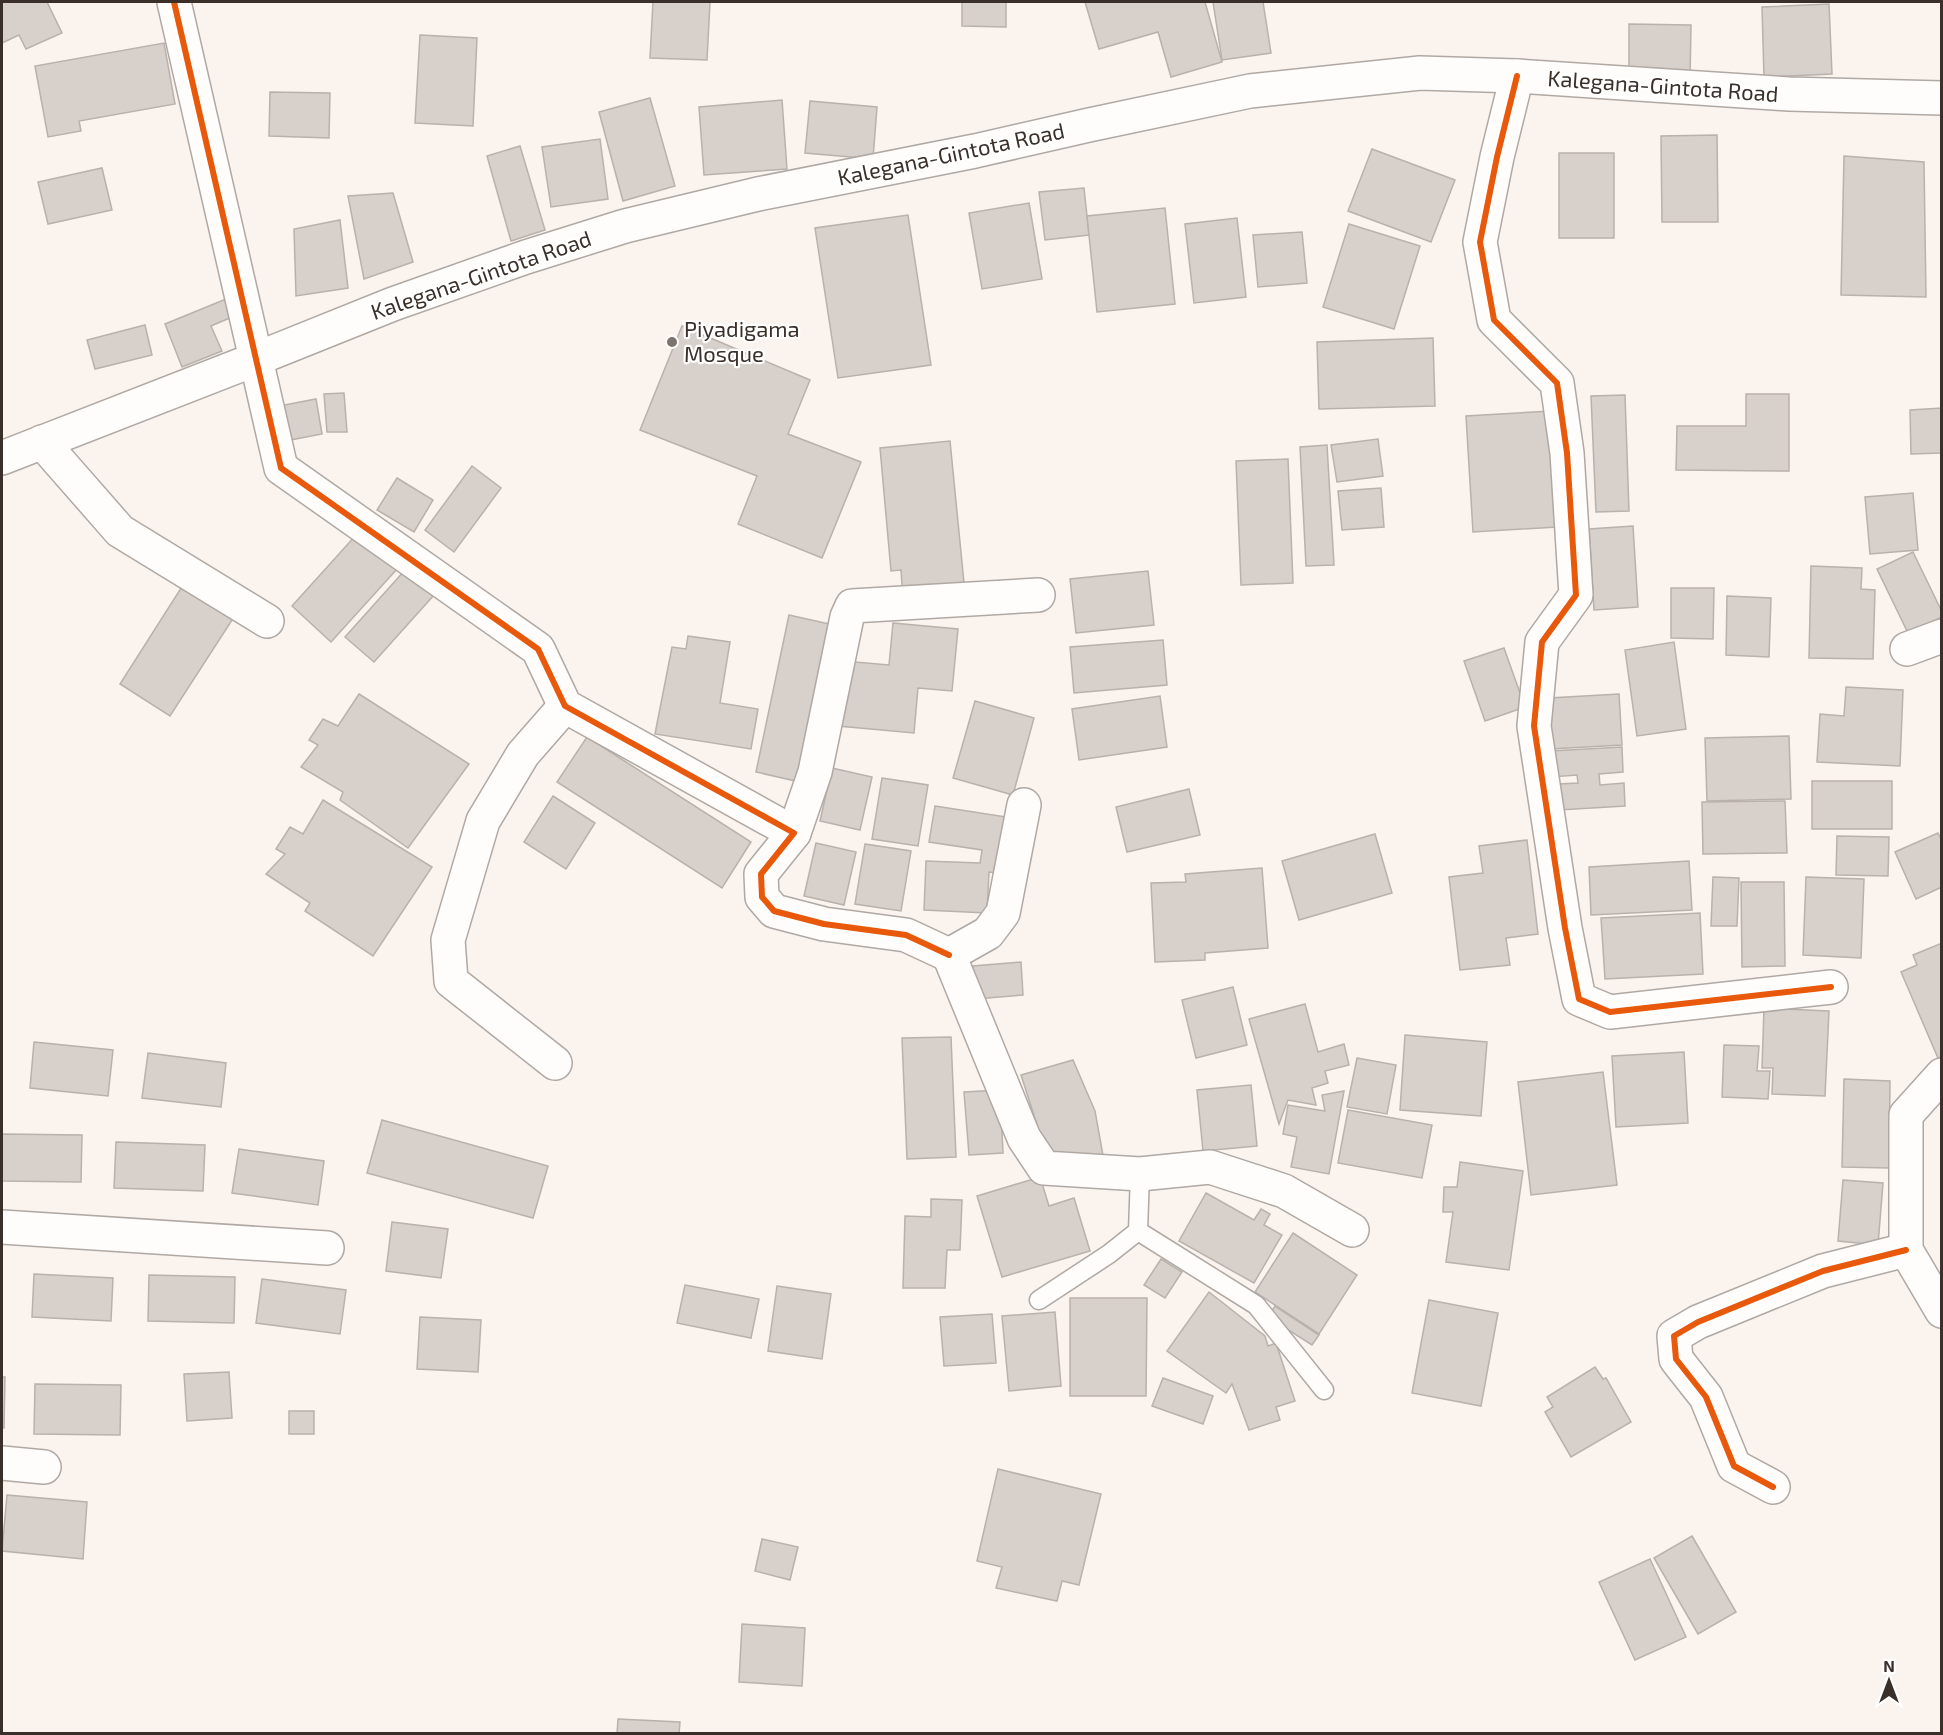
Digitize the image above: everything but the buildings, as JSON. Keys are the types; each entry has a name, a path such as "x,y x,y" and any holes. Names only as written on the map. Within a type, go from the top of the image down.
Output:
{"street":[{"path":"174,2 281,468 538,649 565,706 794,834"},
{"name":"Kalegana-Gintota Road","path":"2,458 393,304 526,257 625,226 758,194 1250,92 1420,73 1517,76 1789,94 1941,98"},
{"path":"1517,76 1497,157 1480,242 1494,320 1557,383 1567,453 1576,595 1542,642 1534,726 1579,999 1610,1012 1831,987"},
{"path":"42,442 120,531 267,621"},
{"path":"1038,595 852,606 847,617 814,772 794,834 761,874 762,897 774,911 824,924 906,935 949,956 1024,1138 1044,1168 1140,1174 1210,1167 1284,1191 1352,1230"},
{"path":"1907,649 1941,636"},
{"path":"555,1063 451,981 448,940 483,821 523,753 565,706"},
{"path":"949,956 988,933 1003,914 1024,805"},
{"path":"1941,1076 1906,1115 1906,1250 1941,1311"},
{"path":"2,1227 327,1248"},
{"path":"1773,1487 1734,1466 1706,1397 1676,1359 1674,1336 1698,1322 1823,1271 1906,1250"},
{"path":"2,1463 44,1467"}],"lane":[{"path":"1039,1300 1109,1254 1138,1231 1140,1174"},
{"path":"1138,1231 1256,1305 1324,1390"}],"cycle path":[{"path":"174,2 281,468 538,649 565,706 794,833 761,874 762,897 774,911 824,924 906,935 949,955"},
{"path":"1517,76 1497,157 1480,242 1494,320 1557,383 1567,453 1576,595 1542,642 1534,726 1565,928 1579,999 1610,1012 1831,987"},
{"path":"1773,1487 1734,1466 1706,1397 1676,1359 1674,1336 1698,1322 1823,1271 1906,1250"}],"place":[{"name":"Piyadigama Mosque","path":"672,342"}]}
